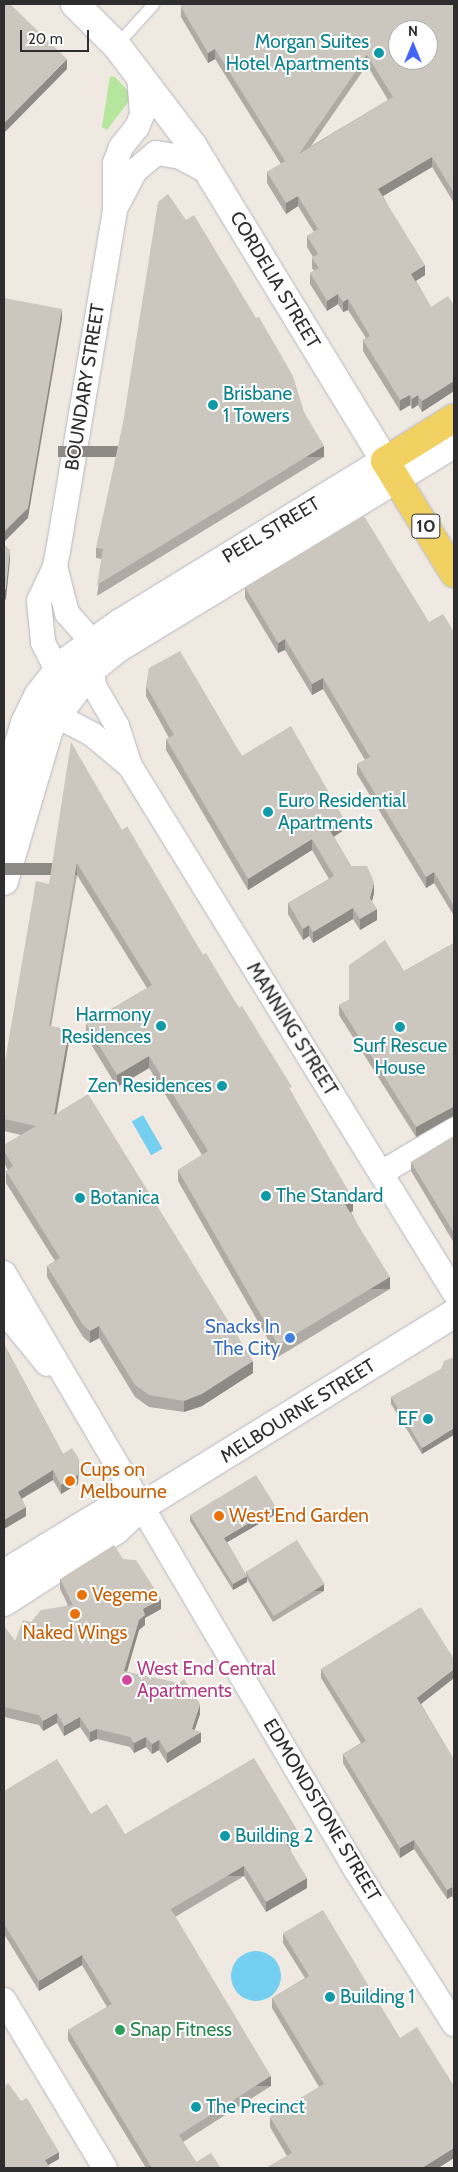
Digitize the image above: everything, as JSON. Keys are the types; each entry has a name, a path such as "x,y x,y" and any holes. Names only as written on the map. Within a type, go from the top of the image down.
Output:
{"main road":[{"name":"CORDELIA STREET","path":"75,4 116,45 210,173 454,573"},
{"name":"PEEL STREET","path":"90,656 391,470 454,418"},
{"name":"PEEL STREET","path":"391,470 454,444"},
{"path":"4,826 16,747 32,704 57,670 90,656"},
{"path":"4,881 43,745 90,656"},
{"path":"57,670 60,710"},
{"name":"MELBOURNE STREET","path":"4,1602 116,1530 141,1507 454,1314"},
{"name":"MELBOURNE STREET","path":"4,1574 105,1512 141,1507"}],"street":[{"name":"BOUNDARY STREET","path":"57,670 43,642 39,620 39,601 55,566 115,208 116,158 142,115 139,74"},
{"name":"BOUNDARY STREET","path":"115,208 136,170 156,153 180,157 210,173"},
{"name":"BOUNDARY STREET","path":"55,566 67,613 85,634 90,656"},
{"name":"MANNING STREET","path":"90,656 94,686 117,726 130,766 454,1292"},
{"name":"MANNING STREET","path":"60,710 69,722 93,735 130,766"},
{"path":"381,1174 454,1130"},
{"name":"EDMONDSTONE STREET","path":"4,1273 69,1387 356,1870 454,2024"},
{"name":"EDMONDSTONE STREET","path":"4,1311 31,1348 69,1387"},
{"path":"4,2000 105,2168"}],"lane":[{"path":"116,45 153,4"}],"green space":[{"path":"110,76 115,77 130,93 129,101 107,130 102,127"}],"water":[{"path":"143,1115 162,1149 151,1155 132,1122"},
{"path":"256,1951 274,1958 281,1976 274,1994 256,2001 238,1994 231,1976 238,1958"}],"building":[{"path":"4,4 10,4 67,59 4,123"},
{"path":"181,4 454,4 454,193 432,157 378,189 425,265 411,274 431,307 448,296 454,303 454,381 422,401 418,395 412,399 410,395 400,400 363,340 370,336 348,299 343,302 338,294 327,301 310,273 319,268 312,258 318,254 307,236 318,229 298,196 286,203 267,172 285,161 215,49 208,53","holes":["367,55 393,97 299,154"]},
{"name":"Brisbane 1 Towers","path":"168,194 186,220 194,215 256,318 259,317 293,376 304,412 324,446 97,585 103,549 96,548 123,423 158,202"},
{"path":"4,298 62,309 28,508 4,532"},
{"path":"364,516 429,622 443,614 454,632 454,906 434,872 426,877 357,764 370,757 323,678 312,684 285,639 278,643 245,587"},
{"path":"4,544 10,550 6,589 4,591"},
{"path":"180,651 242,756 291,726 344,819 329,829 351,866 367,866 374,882 370,898 377,909 360,919 353,908 313,932 309,925 303,929 288,903 334,876 312,839 248,879 166,739 174,735 146,686 149,668"},
{"path":"71,742 122,830 127,826 203,955 206,953 239,1008 242,1006 292,1087 289,1088 353,1199 345,1204 390,1277 278,1345 178,1170 208,1151 149,1056 117,1075 86,1024 152,985 77,863 49,1026 69,1029 54,1115 88,1094 253,1361 202,1394 184,1401 149,1395 135,1385 99,1326 90,1331 83,1325 47,1266 60,1258 6,1171 13,1166 4,1151 4,1145 36,1126 4,1119 4,1067 36,881 49,884"},
{"name":"Surf Rescue House","path":"385,940 404,971 454,943 454,1107 416,1127 339,1005 349,1000 349,965"},
{"path":"454,1136 454,1233 411,1162"},
{"path":"4,1344 63,1454 72,1448 79,1459 78,1475 61,1485 53,1470 18,1492 26,1507 4,1520"},
{"name":"EF","path":"454,1357 454,1428 422,1448 391,1397 441,1369 444,1361"},
{"path":"256,1475 276,1507 224,1538 247,1576 233,1584 190,1515"},
{"path":"297,1540 325,1584 274,1616 246,1572"},
{"path":"114,1545 123,1559 136,1560 161,1599 143,1609 145,1615 139,1620 124,1671 179,1683 184,1679 200,1704 192,1729 201,1732 167,1753 159,1740 152,1744 146,1737 134,1743 130,1737 97,1729 90,1732 80,1717 64,1726 57,1713 43,1721 39,1715 4,1707 4,1626 15,1641 23,1620 31,1622 41,1610 73,1605 60,1579"},
{"path":"421,1607 454,1659 454,1669 417,1698 454,1760 454,1891 452,1887 447,1890 414,1840 400,1848 343,1754 366,1741 321,1669"},
{"path":"254,1758 299,1833 285,1841 307,1878 266,1902 244,1866 171,1909 271,2076 179,2135 196,2162 211,2153 221,2168 152,2168 68,2030 112,2004 82,1955 39,1981 4,1924 4,1791 57,1759 91,1814 107,1804 125,1834"},
{"path":"323,1910 400,2038 417,2027 454,2086 454,2148 422,2168 266,2168 292,2153 270,2117 324,2084 272,1998 309,1976 283,1933"},
{"path":"8,2083 21,2101 27,2098 59,2152 45,2160 50,2168 4,2168 4,2084 5,2086"}],"place":[{"name":"Morgan Suites Hotel Apartments","path":"379,53"},
{"name":"Brisbane 1 Towers","path":"213,405"},
{"name":"Euro Residential Apartments","path":"268,812"},
{"name":"Harmony Residences","path":"161,1026"},
{"name":"Surf Rescue House","path":"400,1027"},
{"name":"Zen Residences","path":"222,1086"},
{"name":"The Standard","path":"266,1196"},
{"name":"Botanica","path":"80,1198"},
{"name":"Snacks In The City","path":"290,1338"},
{"name":"EF","path":"428,1419"},
{"name":"Cups on Melbourne","path":"70,1481"},
{"name":"West End Garden","path":"219,1516"},
{"name":"Vegeme","path":"82,1595"},
{"name":"Naked Wings","path":"75,1614"},
{"name":"West End Central Apartments","path":"127,1680"},
{"name":"Building 2","path":"225,1836"},
{"name":"Building 1","path":"330,1997"},
{"name":"Snap Fitness","path":"120,2030"},
{"name":"The Precinct","path":"196,2107"}]}
